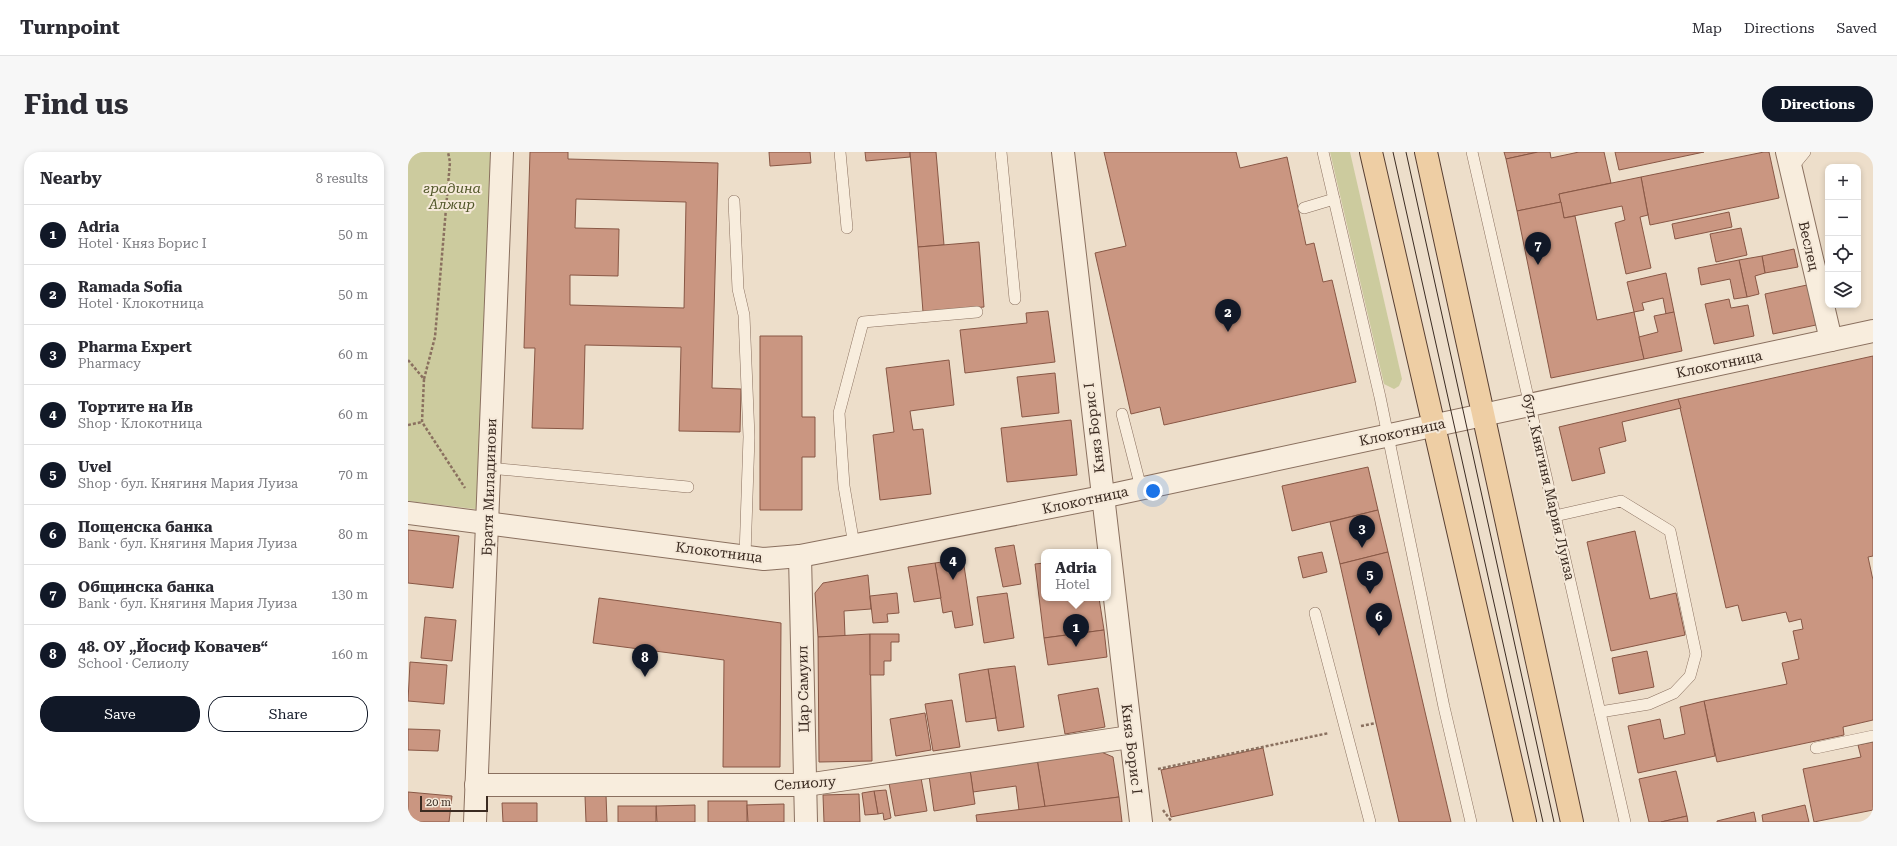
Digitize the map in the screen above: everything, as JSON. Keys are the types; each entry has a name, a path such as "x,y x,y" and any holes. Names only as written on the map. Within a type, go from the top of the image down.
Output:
{"main road":[{"path":"1371,152 1524,822"},
{"path":"1426,152 1572,822"}],"street":[{"name":"Братя Миладинови","path":"474,822 488,522 502,152"},
{"name":"Княз Борис I","path":"1063,152 1108,549"},
{"name":"Веслец","path":"1789,161 1831,340"},
{"name":"Клокотница","path":"408,513 488,522 764,559 800,556 1102,497 1387,434 1483,415 1873,331"},
{"name":"Цар Самуил","path":"800,556 806,822"},
{"name":"Княз Борис I","path":"1111,574 1141,822"},
{"name":"Селиолу","path":"476,785 806,785 1130,737"}],"lane":[{"path":"840,152 847,228"},
{"path":"1001,152 1015,298"},
{"path":"1323,152 1387,434 1444,707 1471,822"},
{"name":"бул. Княгиня Мария Луиза","path":"1472,152 1625,822"},
{"path":"1789,161 1805,152"},
{"path":"1304,208 1334,199"},
{"path":"734,201 738,290 744,315 749,429 745,556"},
{"path":"854,545 844,486 839,413 863,322 978,312"},
{"path":"1122,414 1141,488"},
{"path":"489,468 688,487"},
{"path":"1555,516 1621,501 1670,531 1696,654 1690,676 1674,693 1649,704 1600,712"},
{"path":"1315,613 1344,730 1370,822"},
{"path":"1816,748 1873,736"}],"path":[{"path":"448,152 450,162 435,337 424,379 422,422 466,489"},
{"path":"408,360 424,379"},
{"path":"408,425 422,422"},
{"path":"1135,774 1376,723"}],"green space":[{"name":"градина Алжир","path":"408,152 497,152 483,510 408,501"},
{"path":"1330,152 1350,152 1402,379 1399,386 1394,389 1384,384"}],"building":[{"path":"530,152 568,152 568,159 718,163 712,388 741,389 740,432 679,431 681,347 585,345 583,429 532,428 535,348 524,348","holes":["576,199 686,202 684,308 570,305 570,275 618,276 619,229 575,228"]},
{"path":"769,152 810,152 811,163 770,166"},
{"path":"865,152 910,152 910,157 866,161"},
{"path":"910,152 936,152 944,245 918,247"},
{"path":"1104,152 1236,152 1240,168 1287,157 1306,245 1314,243 1323,282 1332,280 1356,382 1164,425 1160,407 1131,414 1095,253 1126,246"},
{"path":"1504,152 1538,152 1506,159"},
{"path":"1538,152 1550,152 1551,158 1579,152 1604,152 1611,183 1559,194 1561,202 1517,211 1506,159"},
{"path":"1615,152 1704,152 1619,170"},
{"path":"1769,152 1779,198 1650,225 1641,177"},
{"path":"1641,177 1648,215 1640,217 1651,268 1626,274 1615,223 1625,220 1622,206 1564,218 1559,194"},
{"path":"1561,202 1564,218 1575,216 1597,320 1634,312 1644,359 1551,378 1517,211"},
{"path":"1729,212 1732,227 1675,239 1672,224"},
{"path":"1741,228 1747,255 1716,262 1710,234"},
{"path":"979,242 984,307 923,312 918,247"},
{"path":"1794,249 1798,267 1765,273 1762,256"},
{"path":"1762,256 1765,273 1755,276 1759,294 1747,297 1739,260"},
{"path":"1739,260 1747,297 1734,299 1730,279 1701,285 1698,268"},
{"path":"1666,273 1674,312 1666,314 1663,298 1642,303 1644,310 1634,312 1627,282"},
{"path":"1807,285 1816,325 1773,334 1765,294"},
{"path":"1729,299 1731,308 1748,305 1754,336 1714,344 1705,304"},
{"path":"1048,311 1055,362 965,373 960,330 1027,323 1026,313"},
{"path":"1674,312 1682,351 1644,359 1639,337 1658,332 1654,316"},
{"path":"760,336 802,336 802,417 815,417 815,457 802,457 802,510 760,510"},
{"path":"1873,356 1873,556 1868,557 1873,580 1873,720 1843,727 1844,735 1717,762 1704,701 1787,684 1782,663 1799,659 1793,631 1803,629 1801,619 1789,622 1786,612 1742,621 1738,605 1726,608 1678,399"},
{"path":"949,360 954,405 910,411 913,430 923,429 931,494 880,500 873,435 894,432 886,368"},
{"path":"1055,373 1059,413 1022,417 1017,377"},
{"path":"1678,399 1681,408 1622,422 1626,441 1599,448 1605,473 1572,481 1559,427"},
{"path":"1071,420 1077,475 1007,482 1001,428"},
{"path":"1368,467 1378,510 1292,531 1282,486"},
{"path":"1378,510 1388,552 1340,564 1330,522"},
{"path":"408,530 459,536 453,588 408,583"},
{"path":"1635,531 1650,599 1676,593 1685,635 1611,651 1587,542"},
{"path":"1014,545 1021,584 1003,587 995,548"},
{"path":"1322,552 1327,572 1303,578 1298,557"},
{"path":"1388,552 1451,822 1399,822 1340,564"},
{"path":"963,559 973,625 955,628 952,611 943,613 935,563"},
{"path":"935,563 941,598 914,602 908,567"},
{"path":"1041,563 1041,601 1099,601 1104,630 1044,638 1035,564"},
{"path":"868,575 871,609 844,611 845,636 818,637 815,593 823,583"},
{"path":"897,593 899,613 887,614 888,622 873,623 870,596"},
{"path":"1007,593 1014,638 984,643 977,597"},
{"path":"599,598 781,623 780,767 723,767 724,660 593,643"},
{"path":"425,617 456,620 452,661 421,658"},
{"path":"1104,630 1107,657 1048,665 1044,638"},
{"path":"870,634 872,761 819,762 818,637"},
{"path":"870,634 899,634 899,642 891,642 891,661 884,661 884,675 870,675"},
{"path":"1647,651 1654,687 1619,694 1612,658"},
{"path":"410,662 447,665 444,704 408,701"},
{"path":"1015,666 1024,727 998,731 988,669"},
{"path":"988,669 996,718 966,722 959,674"},
{"path":"1098,688 1105,727 1065,734 1058,695"},
{"path":"952,700 960,747 933,751 925,704"},
{"path":"1704,701 1715,756 1638,773 1628,726 1660,719 1664,739 1685,734 1680,707"},
{"path":"925,713 931,750 896,756 890,719"},
{"path":"408,729 440,730 438,751 408,750"},
{"path":"1873,742 1873,810 1814,822 1803,769 1861,757 1858,745"},
{"path":"1263,748 1273,795 1171,817 1161,770"},
{"path":"1099,751 1113,757 1119,797 1045,807 1037,759"},
{"path":"1037,759 1045,807 1019,810 1016,786 973,792 970,770"},
{"path":"970,770 975,804 934,811 929,776"},
{"path":"1676,771 1687,816 1661,822 1649,822 1639,779"},
{"path":"921,778 927,811 895,816 889,783"},
{"path":"886,790 891,818 884,820 883,813 878,814 874,791"},
{"path":"874,791 878,814 865,815 862,793"},
{"path":"408,792 452,796 449,822 408,822"},
{"path":"859,794 860,822 824,822 823,795"},
{"path":"606,795 607,822 586,822 585,796"},
{"path":"1119,797 1122,822 977,822 976,815"},
{"path":"708,801 747,801 747,822 708,822"},
{"path":"502,803 537,803 537,822 503,822"},
{"path":"784,804 784,822 748,822 747,805"},
{"path":"695,805 695,822 657,822 656,806"},
{"path":"1805,805 1809,822 1763,822 1762,815"},
{"path":"618,806 656,806 656,822 618,822"},
{"path":"1754,812 1756,822 1717,822 1717,821"},
{"path":"1687,816 1688,822 1661,822"}],"tram line":[{"path":"1393,152 1543,822"},
{"path":"1406,152 1554,822"}],"place":[{"name":"Общинска банка","path":"1538,265"},
{"name":"Ramada Sofia","path":"1228,332"},
{"name":"Pharma Expert","path":"1362,548"},
{"name":"Тортите на Ив","path":"953,580"},
{"name":"Uvel","path":"1370,594"},
{"name":"Пощенска банка","path":"1379,636"},
{"name":"Adria","path":"1076,647"},
{"name":"48. ОУ „Йосиф Ковачев“","path":"645,677"}]}
